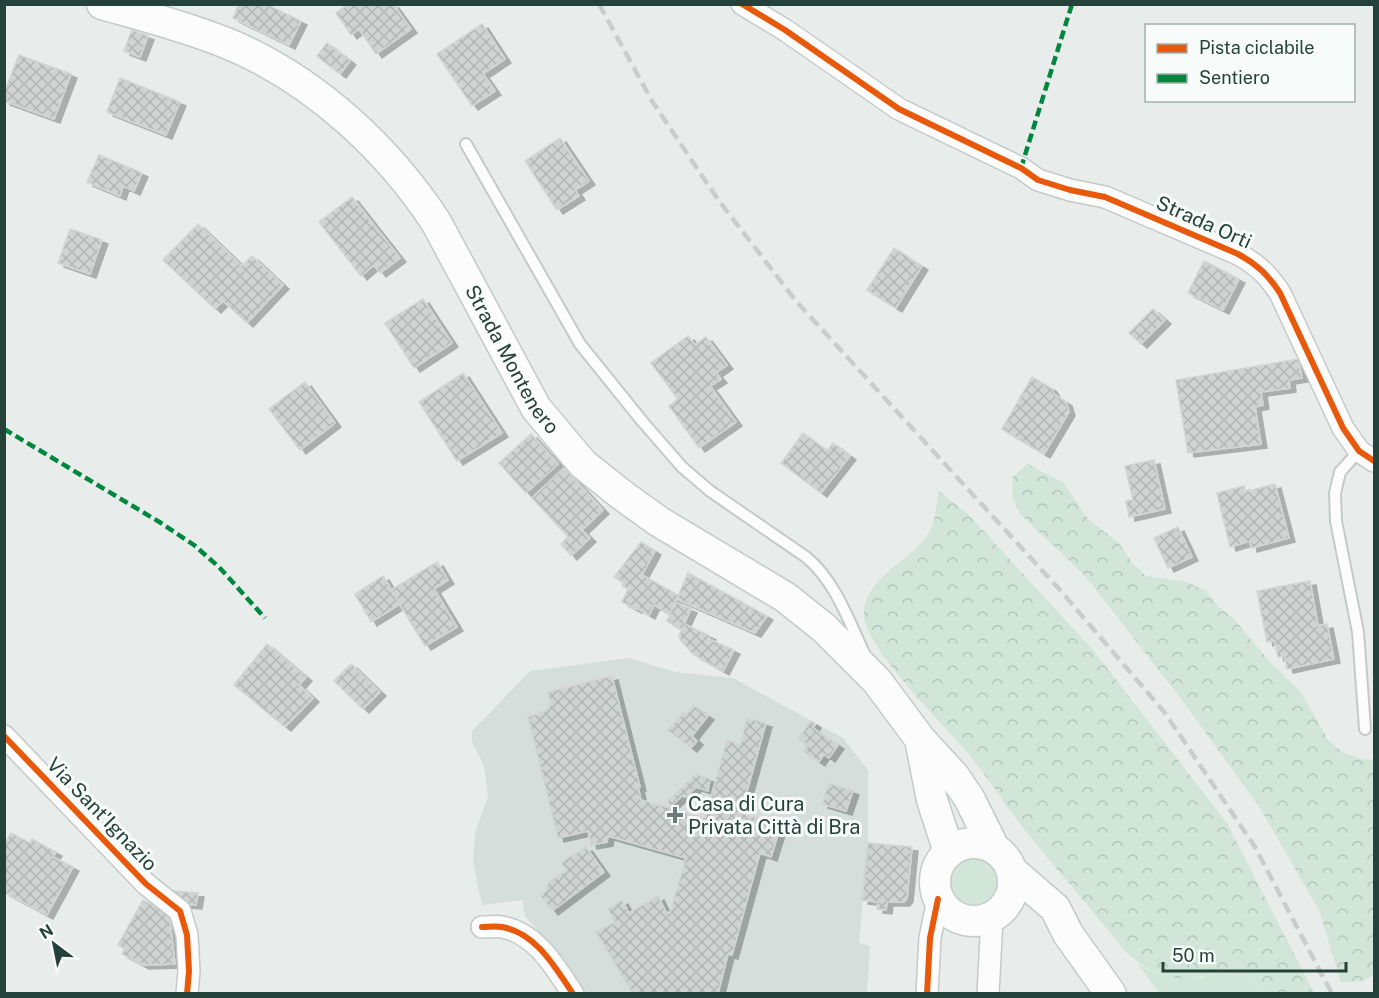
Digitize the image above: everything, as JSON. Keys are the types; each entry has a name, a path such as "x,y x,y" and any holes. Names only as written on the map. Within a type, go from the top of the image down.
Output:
{"main road":[{"name":"Strada Montenero","path":"102,4 238,48 295,80 355,126 420,197 436,222 536,408 583,464 658,521 785,597 824,628 877,681 920,739 954,776 969,798 994,848"},
{"name":"Strada Montenero","path":"920,739 932,801 949,852"},
{"path":"1068,934 1054,922 1032,912 997,914 980,921 967,921 956,917 945,909 935,887 940,862 949,852 971,843 983,844 1002,854 1012,871 1055,908 1068,934 1111,993"},
{"path":"997,914 1012,892 1012,871"}],"street":[{"name":"Strada Orti","path":"742,4 785,30 899,109 1021,168 1038,180 1070,190 1105,197 1238,254 1257,265 1269,276 1280,294 1343,428 1366,456"},
{"name":"Via Sant'Ignazio","path":"4,736 146,884 180,911 187,935 189,971 187,993"},
{"path":"927,993 930,938 939,899"},
{"path":"988,993 997,914"},
{"path":"483,927 502,927 531,939 551,961 573,993"}],"lane":[{"path":"466,144 580,344 682,467 710,491 820,568 833,589 877,681"},
{"path":"1365,729 1358,632 1336,521 1335,493 1340,472 1366,456"}],"shaded area":[{"name":"Casa di Cura Privata Città di Bra","path":"629,658 676,672 733,678 843,738 868,770 868,843 859,943 870,946 867,993 581,993 543,937 525,916 522,900 482,905 473,862 475,833 488,796 484,766 472,742 472,731 530,671"}],"green space":[{"path":"1028,464 1064,483 1088,519 1119,543 1131,561 1146,576 1186,582 1205,590 1217,605 1233,618 1271,663 1301,692 1328,740 1344,753 1374,760 1374,975 1362,981 1341,982 1319,910 1258,805 1184,703 1086,577 1020,514 1012,496 1013,476"},
{"path":"939,491 969,515 1094,651 1227,823 1314,993 1260,993 1256,980 1240,967 1192,978 1178,978 1152,971 1138,962 1123,949 1024,829 967,752 891,665 867,629 864,615 866,601 880,579 913,551 930,531 935,517"},
{"path":"974,859 990,866 997,882 990,898 974,905 958,898 951,882 958,866"},
{"path":"1138,964 1157,974 1199,978 1240,967 1256,980 1260,993 1159,993"}],"building":[{"path":"239,4 266,4 301,21 289,45 233,18"},
{"path":"348,4 393,4 411,29 376,54 359,29 351,35 336,13"},
{"path":"482,24 505,59 483,74 495,91 472,106 437,54"},
{"path":"132,30 148,36 140,57 124,51"},
{"path":"327,43 350,61 340,74 317,56"},
{"path":"19,55 71,74 54,119 4,101 4,93"},
{"path":"120,78 180,102 166,135 107,112"},
{"path":"560,138 589,181 575,190 579,196 557,210 525,161"},
{"path":"99,155 142,173 134,191 123,186 120,196 87,182"},
{"path":"352,197 400,258 380,273 374,265 361,276 319,222"},
{"path":"198,224 242,266 252,256 283,285 247,323 223,301 215,309 163,260"},
{"path":"70,229 102,240 90,274 58,263"},
{"path":"894,248 922,266 896,308 867,290"},
{"path":"1204,261 1239,279 1223,310 1188,293"},
{"path":"423,299 452,343 414,368 385,323"},
{"path":"1153,309 1165,320 1141,344 1129,333"},
{"path":"688,336 695,345 706,337 727,365 716,373 721,379 710,386 736,422 699,448 669,406 678,399 651,363"},
{"path":"1298,359 1302,378 1289,380 1290,388 1261,392 1263,405 1255,407 1261,444 1188,453 1176,380"},
{"path":"463,373 502,433 457,461 419,402"},
{"path":"1032,377 1051,388 1055,395 1066,402 1069,412 1044,454 1002,429"},
{"path":"305,382 335,423 300,450 269,409"},
{"path":"803,433 827,451 833,443 850,456 821,493 781,463"},
{"path":"531,434 558,464 526,493 499,463"},
{"path":"1154,460 1165,509 1129,517 1126,501 1133,500 1125,466"},
{"path":"564,468 603,510 582,530 590,538 571,556 561,544 568,537 532,498"},
{"path":"1275,484 1289,538 1251,548 1250,541 1230,547 1217,493 1244,486 1245,492"},
{"path":"1178,527 1192,557 1168,568 1154,538"},
{"path":"641,542 655,551 642,575 678,595 670,614 654,605 649,615 622,602 628,589 622,586 624,583 614,577"},
{"path":"437,562 448,580 434,589 457,627 425,646 391,590"},
{"path":"688,573 767,616 755,633 677,599"},
{"path":"383,576 400,604 371,622 355,594"},
{"path":"1310,581 1318,626 1327,624 1334,659 1287,669 1285,656 1278,657 1274,640 1267,642 1257,591"},
{"path":"675,602 691,609 684,624 734,650 723,671 693,654 681,641 679,635 682,629 667,621"},
{"path":"267,644 306,677 299,685 313,698 285,727 234,685"},
{"path":"351,664 380,692 363,709 334,681"},
{"path":"612,676 640,787 638,787 641,800 705,818 727,740 740,745 747,718 766,723 741,813 781,825 771,857 760,853 732,955 728,954 718,994 633,994 596,932 615,922 608,909 622,900 629,913 658,896 666,912 670,913 686,858 608,836 607,842 591,845 588,831 558,838 528,717 545,711 551,704 548,692"},
{"path":"693,705 708,716 692,736 697,741 691,748 668,730 684,712 687,714"},
{"path":"811,721 815,724 813,728 838,745 829,758 824,754 819,762 803,751 808,745 798,739"},
{"path":"696,774 710,779 708,791 696,787 686,797 682,796 671,806 667,802"},
{"path":"829,783 853,791 846,811 822,804"},
{"path":"11,833 30,843 32,839 56,852 53,857 73,867 47,915 4,892 4,845"},
{"path":"868,843 912,847 907,898 904,902 887,902 886,910 877,909 878,902 862,900"},
{"path":"586,847 604,872 552,911 540,895 546,891 548,883 566,870 562,863"},
{"path":"174,891 198,893 196,905 182,904"},
{"path":"143,900 169,914 175,964 143,965 122,954 125,949 118,945"}],"railway":[{"path":"599,4 652,101 719,201 796,301 1060,590 1165,713 1255,847 1332,994"}],"marked path":[{"path":"1021,168 1072,4"},
{"path":"4,429 194,545 219,567 265,618"}],"cycle path":[{"path":"742,4 785,30 899,109 1021,168 1038,180 1070,190 1105,197 1238,254 1257,266 1280,293 1343,428 1359,451 1374,461"},
{"path":"4,736 146,884 180,911 187,935 189,971 187,994"},
{"path":"927,994 930,938 938,899"},
{"path":"482,927 502,927 525,936 544,953 573,994"}],"place":[{"name":"Casa di Cura Privata Città di Bra","path":"675,815"}]}
